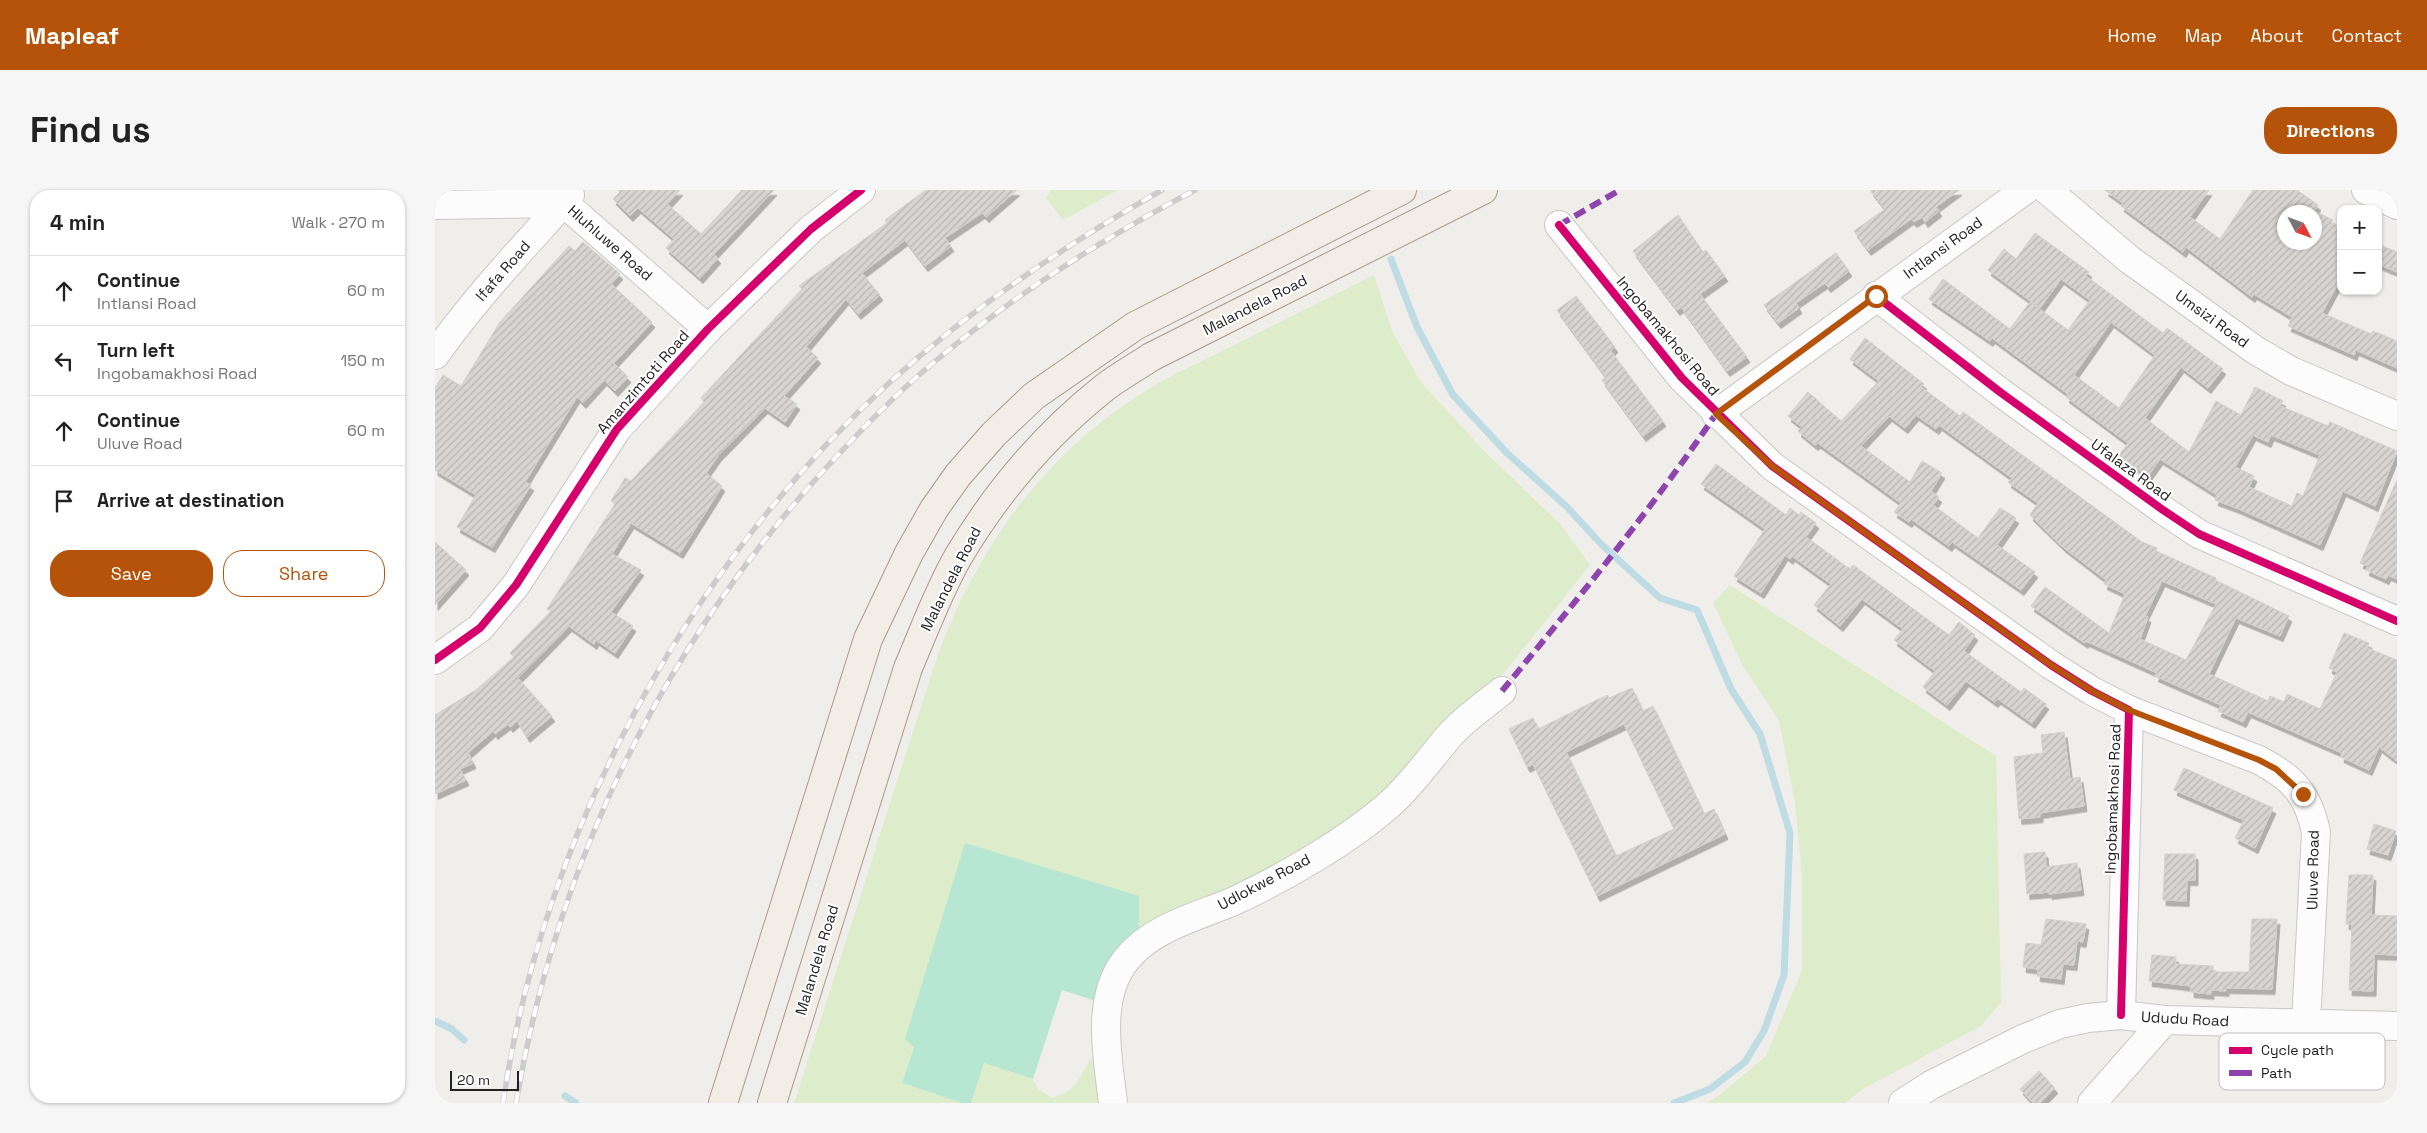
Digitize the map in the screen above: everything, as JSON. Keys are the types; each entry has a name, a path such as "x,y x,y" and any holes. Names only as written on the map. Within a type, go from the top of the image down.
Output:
{"main road":[{"path":"723,1103 868,639 909,553 934,510 958,475 993,434 1034,396 1135,326 1402,190"},
{"name":"Malandela Road","path":"772,1103 908,668 936,600 958,558 983,517 1014,476 1056,432 1105,388 1151,357 1483,190"}],"street":[{"name":"Amanzimtoti Road","path":"435,660 480,628 498,606 538,553 617,429 708,329 811,229 861,190"},
{"name":"Intlansi Road","path":"1716,414 1876,296 2025,190"},
{"name":"Umsizi Road","path":"2047,190 2129,260 2255,350 2291,371 2397,416"},
{"path":"2366,190 2397,205"},
{"name":"Hluhluwe Road","path":"435,205 569,196 708,329"},
{"name":"Ifafa Road","path":"435,355 497,275 569,196"},
{"name":"Ingobamakhosi Road","path":"1559,225 1682,378 1716,414 1772,466 1831,510 2051,665 2092,691 2129,710 2121,1015"},
{"name":"Ufalaza Road","path":"1876,296 2000,392 2199,534 2397,621"},
{"name":"Udlokwe Road","path":"1113,1103 1107,1016 1112,987 1125,961 1139,946 1174,924 1234,900 1345,837 1391,804 1451,734 1502,691"},
{"name":"Uluve Road","path":"2129,710 2259,760 2276,769 2303,794 2312,812 2316,832 2306,1023"},
{"name":"Ududu Road","path":"1903,1103 1965,1068 2023,1039 2060,1024 2088,1018 2121,1015 2165,1020 2397,1026"},
{"path":"2092,1103 2165,1020"}],"green space":[{"path":"1051,190 1118,190 1063,220 1046,198"},
{"path":"1374,275 1392,331 1420,381 1484,451 1560,524 1590,565 1495,684 1389,790 1337,831 1266,871 914,1046 902,1083 962,1103 794,1103 935,663 969,585 1013,513 1040,480 1069,450 1101,422 1136,397 1183,370"},
{"path":"1730,585 1996,756 2001,1002 1981,1026 1863,1089 1845,1103 1707,1103 1722,1093 1766,1056 1802,970 1802,877 1795,803 1779,721 1742,664 1713,603"},
{"path":"965,843 1139,896 1139,933 1099,1002 1062,990 1033,1079 984,1063 971,1103 962,1103 902,1083 914,1047 905,1039"},
{"path":"1097,1053 1103,1103 971,1103 984,1063 1033,1079 1038,1089 1053,1098 1067,1092 1075,1085 1093,1056"}],"building":[{"path":"618,190 680,190 667,204 701,234 742,190 774,190 714,254 718,258 700,278 666,248 674,239 638,208 630,216 613,199 620,192"},
{"path":"926,190 1017,190 986,217 982,213 945,238 951,246 925,266 905,240 862,273 880,295 858,314 846,299 806,347 818,358 784,396 797,404 785,422 765,408 718,456 706,473 722,486 680,553 631,523 612,554 641,570 611,612 633,626 615,653 596,640 594,644 569,626 518,678 552,716 527,737 517,721 510,727 508,724 495,734 493,731 468,753 473,763 460,769 466,780 435,794 435,715 476,690 514,657 510,653 551,611 547,609 615,504 611,501 625,478 631,481 704,402 701,398 802,289 799,286 887,223 885,220"},
{"path":"1870,190 1959,190 1936,207 1939,211 1925,222 1922,217 1914,222 1911,219 1868,250 1854,231 1885,209"},
{"path":"2105,190 2209,190 2190,217 2220,239 2253,190 2297,190 2318,205 2277,205 2277,250 2322,250 2322,215 2333,220 2331,222 2337,225 2337,285 2322,313 2371,334 2373,331 2397,341 2397,368 2356,350 2354,355 2288,326 2292,317 2254,294 2252,297 2186,247 2183,252 2121,206 2123,203"},
{"path":"1678,215 1703,252 1706,250 1725,276 1700,294 1747,357 1727,371 1681,307 1677,310 1633,251"},
{"path":"2035,233 2089,272 2086,276 2163,333 2167,328 2223,369 2208,388 2181,367 2145,418 2189,452 2216,401 2241,415 2255,387 2283,401 2280,406 2328,426 2330,422 2397,451 2375,506 2343,491 2320,545 2215,500 2217,495 2160,459 2148,476 2119,455 2128,443 2066,397 2068,394 1992,338 1990,341 1929,299 1943,279 2010,329 2030,302 2068,330 2090,300 2061,279 2040,308 1988,270 2004,249 2016,259","holes":["2111,322 2155,355 2119,408 2074,375","2253,435 2268,442 2271,435 2320,455 2303,496 2297,493 2292,506 2249,487 2254,476 2235,467"]},
{"path":"583,242 620,274 611,284 652,322 614,363 628,377 615,391 604,380 583,403 577,397 525,482 531,485 492,547 457,527 476,495 435,470 435,388 443,375 461,386 500,322 569,246 575,251"},
{"path":"2382,246 2397,252 2397,272 2382,266"},
{"path":"1836,253 1849,271 1828,287 1825,283 1796,303 1799,308 1778,323 1764,305"},
{"path":"1576,296 1615,347 1611,351 1663,421 1643,436 1602,380 1606,377 1557,310"},
{"path":"1865,338 1924,384 1921,387 1960,416 1963,412 2142,542 2157,548 2156,551 2216,578 2215,580 2289,616 2280,636 2236,618 2209,674 2268,701 2270,696 2284,702 2287,694 2320,709 2337,672 2329,668 2344,633 2369,643 2367,648 2397,660 2397,761 2379,747 2369,770 2341,757 2342,753 2248,712 2243,722 2218,711 2221,705 2155,676 2157,673 2086,641 2085,643 2031,606 2045,587 2109,633 2125,594 2104,584 2106,580 2063,547 2030,515 2038,503 2008,482 2012,478 1939,425 1936,429 1916,415 1905,428 1889,416 1861,446 1910,482 1922,461 1942,473 1931,491 1939,497 1933,505 1978,538 2000,508 2016,518 1997,545 2035,572 2021,590 1952,542 1949,546 1911,519 1909,522 1894,512 1901,503 1818,443 1815,445 1798,431 1802,427 1788,416 1808,392 1841,421 1879,381 1850,359","holes":["2162,581 2216,604 2186,660 2140,639 2148,617 2145,616"]},
{"path":"1716,464 1786,515 1790,508 1799,515 1801,512 1816,523 1806,537 1850,569 1853,565 1949,635 1959,622 1975,635 1964,651 2021,692 2024,688 2046,704 2032,723 1998,699 1995,702 1966,681 1947,705 1923,687 1935,671 1894,640 1903,629 1862,599 1840,626 1814,605 1831,584 1792,556 1790,559 1785,555 1761,593 1734,576 1765,529 1701,484"},
{"path":"2397,480 2397,579 2388,575 2386,579 2366,570 2368,566 2360,563"},
{"path":"435,542 466,570 435,605"},
{"path":"1632,688 1643,711 1653,706 1704,814 1714,809 1725,834 1597,896 1533,764 1527,767 1509,729 1533,718 1538,729 1607,695 1609,698","holes":["1624,724 1674,829 1616,856 1566,752"]},
{"path":"2064,732 2070,779 2080,777 2084,806 2040,813 2040,817 2019,819 2014,757 2043,753 2041,735"},
{"path":"2184,768 2273,808 2255,848 2235,838 2244,820 2174,790"},
{"path":"2374,824 2396,831 2388,855 2367,849"},
{"path":"2045,852 2046,867 2077,863 2081,890 2049,894 2050,892 2027,894 2024,854"},
{"path":"2165,854 2195,854 2195,880 2187,880 2186,901 2163,900"},
{"path":"2349,875 2373,875 2371,915 2397,916 2397,955 2374,954 2373,991 2349,990 2352,924 2346,924"},
{"path":"2046,919 2086,924 2083,942 2077,941 2074,965 2063,964 2061,979 2037,976 2038,969 2023,967 2026,943 2041,945"},
{"path":"2252,919 2277,919 2272,989 2226,988 2226,991 2211,990 2211,994 2191,992 2191,986 2149,981 2152,955 2176,957 2175,964 2213,966 2213,972 2249,972"},
{"path":"2039,1071 2055,1088 2040,1103 2033,1103 2020,1089"}],"waterway":[{"path":"1391,259 1417,327 1453,395 1507,453 1567,507 1601,544 1660,598 1697,610 1731,689 1760,734 1790,833 1784,975 1764,1031 1745,1062 1710,1089 1674,1103"},
{"path":"435,1021 452,1029 464,1040"},
{"path":"565,1096 576,1103"}],"railway":[{"path":"503,1103 523,1003 552,903 590,805 636,711 689,620 750,535 817,455 889,383 921,355 986,303 1055,255 1162,190"},
{"path":"516,1103 534,1016 557,932 587,850 621,770 662,693 707,619 758,548 843,449 917,376 995,314 1059,269 1126,228 1195,190"}],"marked path":[{"path":"1559,225 1620,190"},
{"path":"1502,691 1639,520 1716,414"}],"cycle path":[{"path":"435,660 480,628 516,585 617,429 708,329 811,229 861,190"},
{"path":"1559,225 1682,378 1772,466 2051,665 2092,691 2129,710 2121,1015"},
{"path":"1876,296 2000,392 2199,534 2397,621"}],"route":[{"path":"1876,296 1716,414 1772,466 1831,510 2051,665 2092,691 2129,710 2259,760 2289,779 2303,794"}]}
